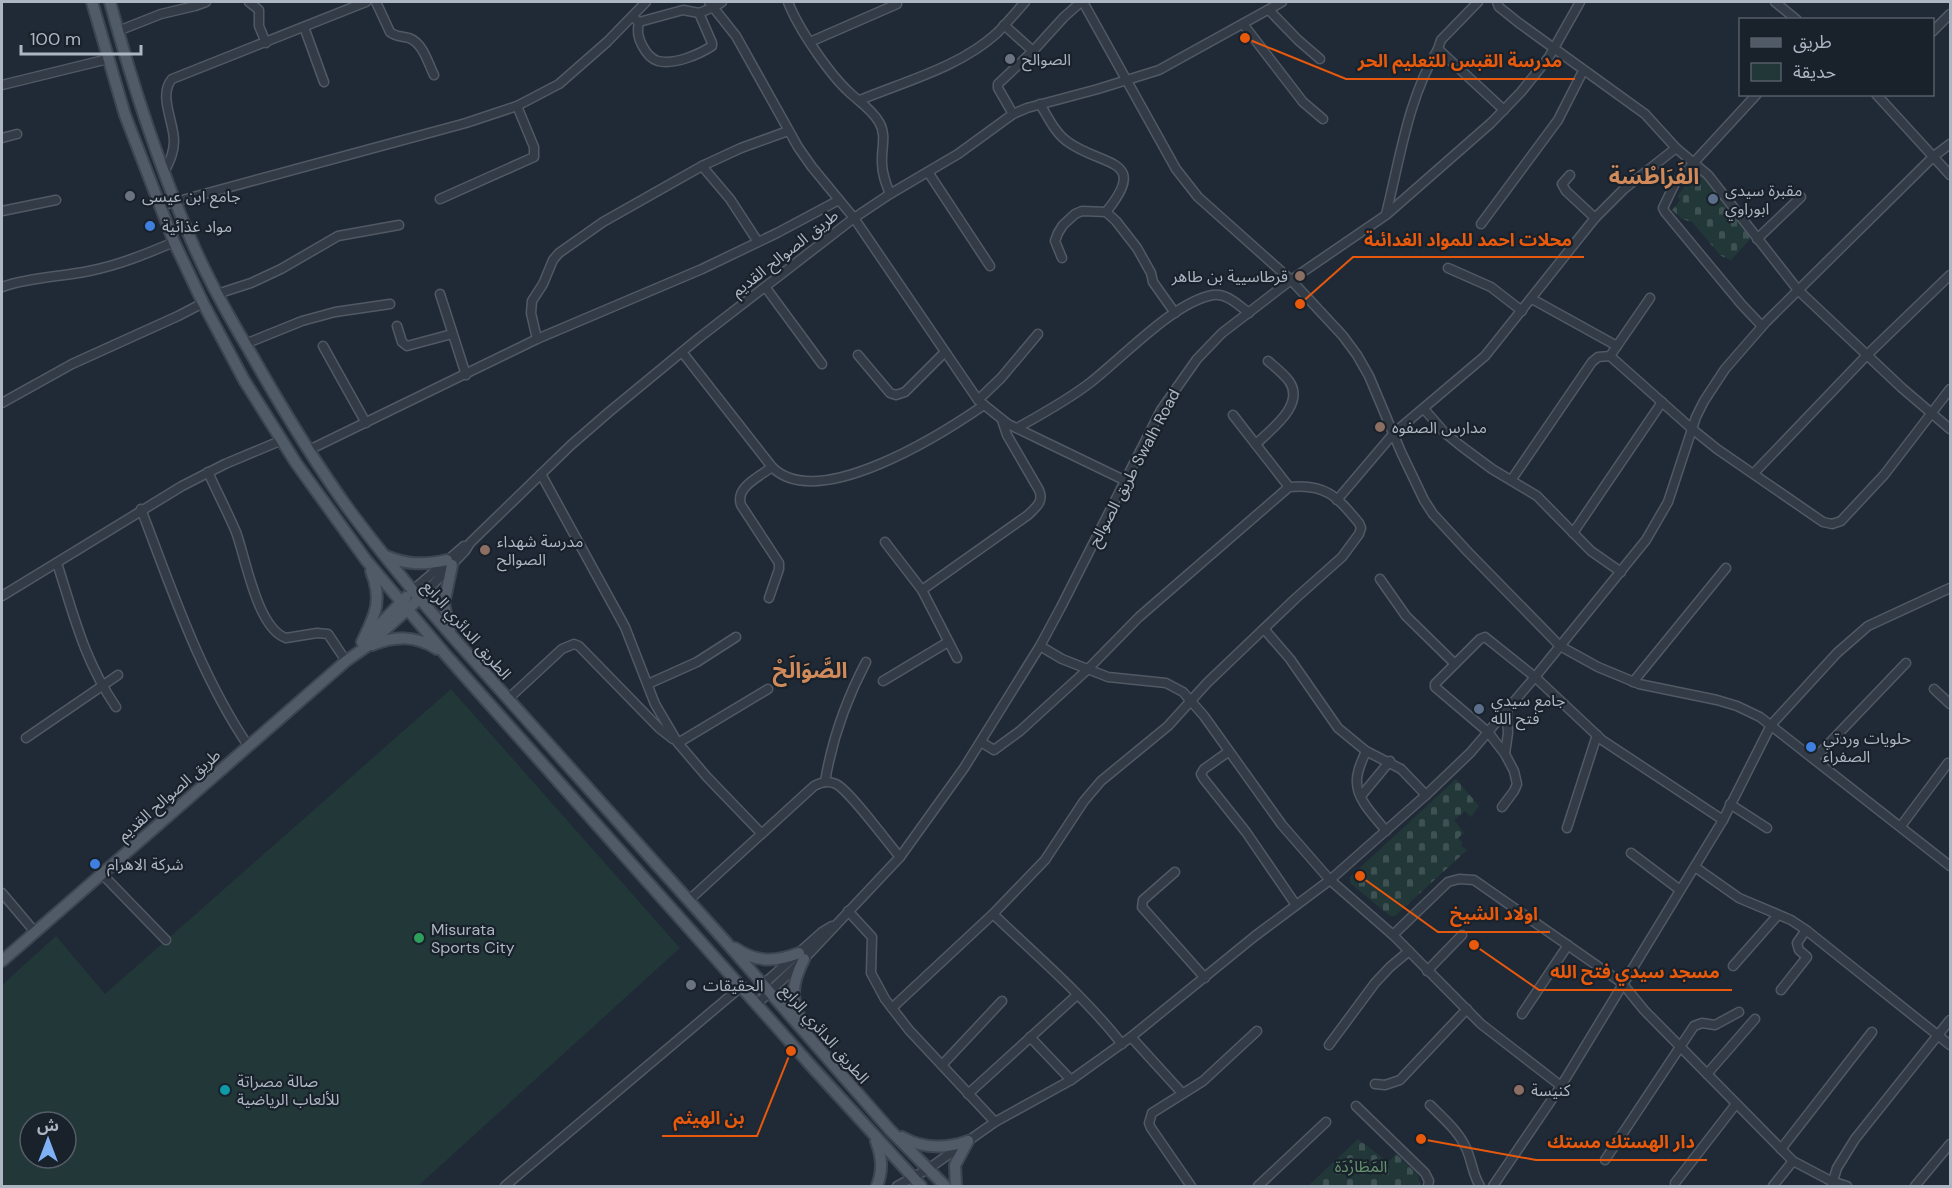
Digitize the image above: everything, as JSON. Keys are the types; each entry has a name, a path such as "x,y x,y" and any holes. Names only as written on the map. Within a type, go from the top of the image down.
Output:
{"main road":[{"name":"الطريق الدائري الرابع","path":"92,2 125,114 174,242 244,380 280,441 366,560 445,654 917,1182"},
{"name":"الطريق الدائري الرابع","path":"110,2 164,173 217,294 309,450 351,512 416,594 508,699 726,942 890,1130 945,1186"},
{"path":"385,555 403,563 449,562 444,604 451,634"},
{"path":"361,647 374,618 378,597 366,560"},
{"name":"طريق الصوالح القديم","path":"2,961 249,747 346,661 416,594"},
{"path":"361,647 386,640 414,638 445,654"},
{"path":"726,942 759,960 802,956 795,979 793,999 804,1028 817,1047"},
{"path":"890,1130 904,1139 923,1146 945,1147 968,1141"},
{"path":"874,1135 882,1162 878,1186"},
{"path":"956,1186 955,1165 968,1141"}],"street":[{"path":"118,31 161,14 206,2"},
{"path":"249,2 259,10 259,26 266,43"},
{"path":"164,173 173,150 174,139 167,98 169,82 366,2"},
{"path":"376,2 390,32 412,39 419,44 434,75"},
{"path":"160,206 465,123 517,106 559,84 635,19 646,2"},
{"path":"635,19 683,10 699,13 712,4 722,2"},
{"path":"788,2 810,42 846,89 860,100 879,121 882,130 883,171 890,194"},
{"path":"860,100 956,60 987,41 1025,2"},
{"path":"1013,114 998,84 1064,17 1082,2 1176,169 1198,196 1291,280 1343,336 1369,376 1415,484 1433,514 1560,646 1598,667 1633,682 1717,700 1760,717 1950,866"},
{"path":"712,4 736,36 788,131 812,167 854,218 958,154 1013,114 1159,70 1282,2"},
{"path":"1386,214 1414,102 1426,69 1441,40 1478,2"},
{"path":"1497,2 1499,7 1554,50 1645,114 1676,148 1708,175 1798,290 1902,388 1950,429"},
{"name":"طريق الصوالح Swalh Road","path":"754,1000 828,934 900,857 981,742 1040,646 1161,410 1197,360 1222,333 1291,280 1386,214 1504,110 1521,93 1554,50 1580,2"},
{"path":"1775,2 1795,18"},
{"path":"810,42 897,4"},
{"path":"1269,10 1298,40 1320,58"},
{"path":"635,19 640,41 646,51 655,60 668,62 700,53 712,46 699,13"},
{"path":"1934,30 1950,14"},
{"path":"1243,24 1304,102 1323,119"},
{"path":"1004,25 1033,51"},
{"path":"304,27 324,82"},
{"path":"1438,49 1504,110"},
{"path":"2,85 108,59"},
{"path":"1481,224 1558,120 1584,71"},
{"path":"1755,96 1675,183 1664,205 1665,212 1762,326"},
{"path":"1878,96 1950,175"},
{"path":"1040,104 1066,141 1122,171 1125,178 1124,186 1106,212"},
{"path":"440,199 534,157 534,147 517,106"},
{"path":"537,339 531,313 532,301 559,253 603,222 702,166 741,148 788,131"},
{"path":"2,138 17,134"},
{"path":"897,1186 917,1182 928,1169 994,1122 1071,1080 1122,1044 1330,880 1470,753 1646,540 1668,502 1691,428 1704,400 1716,382 1762,326 1934,156 1950,144"},
{"path":"1337,500 1394,433 1424,410 1485,356 1595,218 1624,189 1676,148"},
{"path":"702,166 730,199 758,242"},
{"path":"928,172 990,266"},
{"path":"1570,175 1562,184 1566,191 1595,218"},
{"path":"1757,239 1801,197"},
{"path":"2,210 57,200"},
{"path":"309,450 537,339 702,269 839,200"},
{"path":"1062,258 1055,241 1064,225 1075,214 1082,211 1106,212 1137,248 1151,273 1153,282 1175,313"},
{"name":"طريق الصوالح القديم","path":"416,594 589,428 682,352 854,218 981,402 1002,420 1124,480"},
{"path":"217,294 251,283 330,239 399,225"},
{"path":"2,287 114,265 174,242"},
{"path":"1448,268 1491,288 1522,311"},
{"path":"1754,473 1867,355 1950,275"},
{"path":"766,288 822,364"},
{"path":"440,294 466,375"},
{"path":"1017,428 1069,398 1175,313 1207,297 1221,295 1230,298 1249,313"},
{"path":"1610,356 1650,298"},
{"path":"1532,299 1617,346"},
{"path":"2,403 72,364 203,303"},
{"path":"245,344 302,321 335,312 390,304"},
{"path":"397,326 402,342 407,346 452,334"},
{"path":"682,352 772,467 785,477 809,481 824,480 873,467 898,458 933,438 981,402 1038,334"},
{"path":"323,346 366,423"},
{"path":"858,355 890,393 896,395 905,393 945,352"},
{"path":"1512,479 1592,362 1598,357 1610,356 1691,428 1823,522 1837,522 1841,521 1884,475 1950,389"},
{"path":"1256,444 1287,413 1293,400 1290,382 1268,361"},
{"path":"1573,533 1662,402"},
{"path":"1424,410 1453,440 1492,469 1537,496 1592,551 1621,572"},
{"path":"1233,415 1289,487"},
{"path":"922,590 1028,515 1040,503 1039,490 1007,435 1002,420"},
{"path":"2,596 141,509 208,472 280,441"},
{"path":"769,598 779,563 741,505 739,496 742,490 772,467"},
{"path":"208,472 229,516 261,608 273,630 286,638 317,633 328,634 346,661"},
{"path":"541,474 625,627 655,704 678,743 707,777 762,833"},
{"path":"892,1008 993,914 1045,860 1084,801 1101,781 1168,726 1191,699 1342,557 1359,534 1361,528 1359,523 1323,489 1312,486 1289,487 1139,617 1087,670 1020,731 994,750 981,742"},
{"path":"141,509 197,650 231,721 249,747"},
{"path":"885,542 922,590 957,658"},
{"path":"57,563 82,643 102,685 116,706"},
{"path":"1633,682 1726,568"},
{"path":"1380,579 1406,616 1455,664"},
{"path":"1493,1186 1561,1086 1695,867 1723,820 1771,725 1836,652 1869,626 1950,588"},
{"path":"1264,629 1290,659 1338,728 1366,751 1390,761 1401,769 1426,795"},
{"path":"648,684 697,662 736,637"},
{"path":"1502,807 1517,784 1514,771 1505,754 1488,732 1435,687 1435,684 1480,639 1485,637 1535,677 1598,735 1723,820"},
{"path":"883,681 948,642"},
{"path":"508,699 562,649 574,644 579,646 659,728 678,743"},
{"path":"1040,646 1087,670 1108,677 1166,683 1183,692 1191,699 1282,825 1330,880 1393,935 1481,1024 1561,1086"},
{"path":"825,782 832,744 851,690 866,662"},
{"path":"1814,759 1906,663"},
{"path":"26,738 118,675"},
{"path":"678,743 768,689"},
{"path":"1934,689 1950,704"},
{"path":"1505,754 1508,733 1507,710"},
{"path":"1567,828 1598,735"},
{"path":"1366,751 1357,783 1361,796 1386,831"},
{"path":"1228,752 1204,769 1203,778 1246,832 1296,905"},
{"path":"1361,796 1390,761"},
{"path":"1900,826 1948,763"},
{"path":"688,901 814,786 825,782 836,784 844,789 900,857"},
{"path":"1730,804 1767,828"},
{"path":"1631,853 1680,890"},
{"path":"1695,867 1739,898 1791,920 1806,930 1950,1045"},
{"path":"1176,872 1143,900 1142,907 1204,978"},
{"path":"101,873 166,940"},
{"path":"1393,935 1449,882 1465,878 1474,880 1622,983 1644,1010 1793,1161 1832,1184 1846,1186"},
{"path":"2,893 35,932"},
{"path":"848,911 873,937 872,979 892,1008 909,1030 994,1122"},
{"path":"993,914 1077,995 1122,1044"},
{"path":"1733,966 1778,915"},
{"path":"1781,990 1807,957 1799,950 1797,943 1806,930"},
{"path":"1427,971 1462,935"},
{"path":"1522,1014 1568,945"},
{"path":"1329,1045 1375,983 1409,951"},
{"path":"505,1186 742,986"},
{"path":"968,1094 1077,995"},
{"path":"942,1065 1002,1001"},
{"path":"1375,1084 1385,1085 1400,1080 1467,1009"},
{"path":"1605,1160 1694,1026 1702,1023 1715,1025 1740,1012"},
{"path":"1707,1074 1755,1019"},
{"path":"1832,1184 1846,1153 1865,1126 1950,1020"},
{"path":"1191,1186 1149,1123 1152,1113 1203,1082 1257,1031"},
{"path":"1781,1149 1872,1032"},
{"path":"1030,1037 1071,1080"},
{"path":"1131,1037 1182,1093"},
{"path":"1675,1183 1736,1104"},
{"path":"1430,1105 1455,1130 1466,1146 1473,1177 1480,1186"},
{"path":"1356,1106 1425,1173 1429,1181 1428,1186"},
{"path":"1258,1186 1326,1122"},
{"path":"1915,1186 1950,1144"},
{"path":"1773,1186 1793,1161"}],"green space":[{"path":"1697,171 1753,236 1731,260 1721,256 1692,222 1682,219 1672,210 1680,200 1677,196"},
{"name":"Misurata Sports City","path":"451,689 680,948 418,1186 2,1186 2,985 56,936 105,994"},
{"path":"1456,779 1479,806 1471,817 1465,811 1454,820 1464,833 1458,838 1463,843 1461,846 1467,850 1395,916 1390,916 1350,883 1350,877"},
{"name":"المَطَارْدَة","path":"1358,1139 1388,1162 1396,1154 1418,1175 1420,1186 1308,1186"}],"place":[{"name":"مدرسة القبس للتعليم الحر","path":"1245,38"},
{"name":"الصوالح","path":"1010,59"},
{"name":"جامع ابن عيسى","path":"130,196"},
{"name":"مقبرة سيدى ابوراوي","path":"1713,199"},
{"name":"مواد غذائية","path":"150,226"},
{"name":"قرطاسيية بن طاهر","path":"1300,276"},
{"name":"محلات احمد للمواد الغدائىة","path":"1300,304"},
{"name":"مدارس الصفوه","path":"1380,427"},
{"name":"مدرسة شهداء الصوالح","path":"485,550"},
{"name":"جامع سيدي فتح الله","path":"1479,709"},
{"name":"حلويات وردتي الصفراء","path":"1811,747"},
{"name":"شركة الاهرام","path":"95,864"},
{"name":"اولاد الشيخ","path":"1360,876"},
{"name":"Misurata Sports City","path":"419,938"},
{"name":"مسجد سيدي فتح الله","path":"1474,945"},
{"name":"الحقيقات","path":"691,985"},
{"name":"بن الهيثم","path":"791,1051"},
{"name":"صالة مصراتة للألعاب الرياضية","path":"225,1090"},
{"name":"كنيسة","path":"1519,1090"},
{"name":"دار الهستك مستك","path":"1421,1139"}],"district":[{"name":"الفَرَاطْسَة","path":"1654,176"},
{"name":"الصَّوَالَحْ","path":"810,670"}]}
